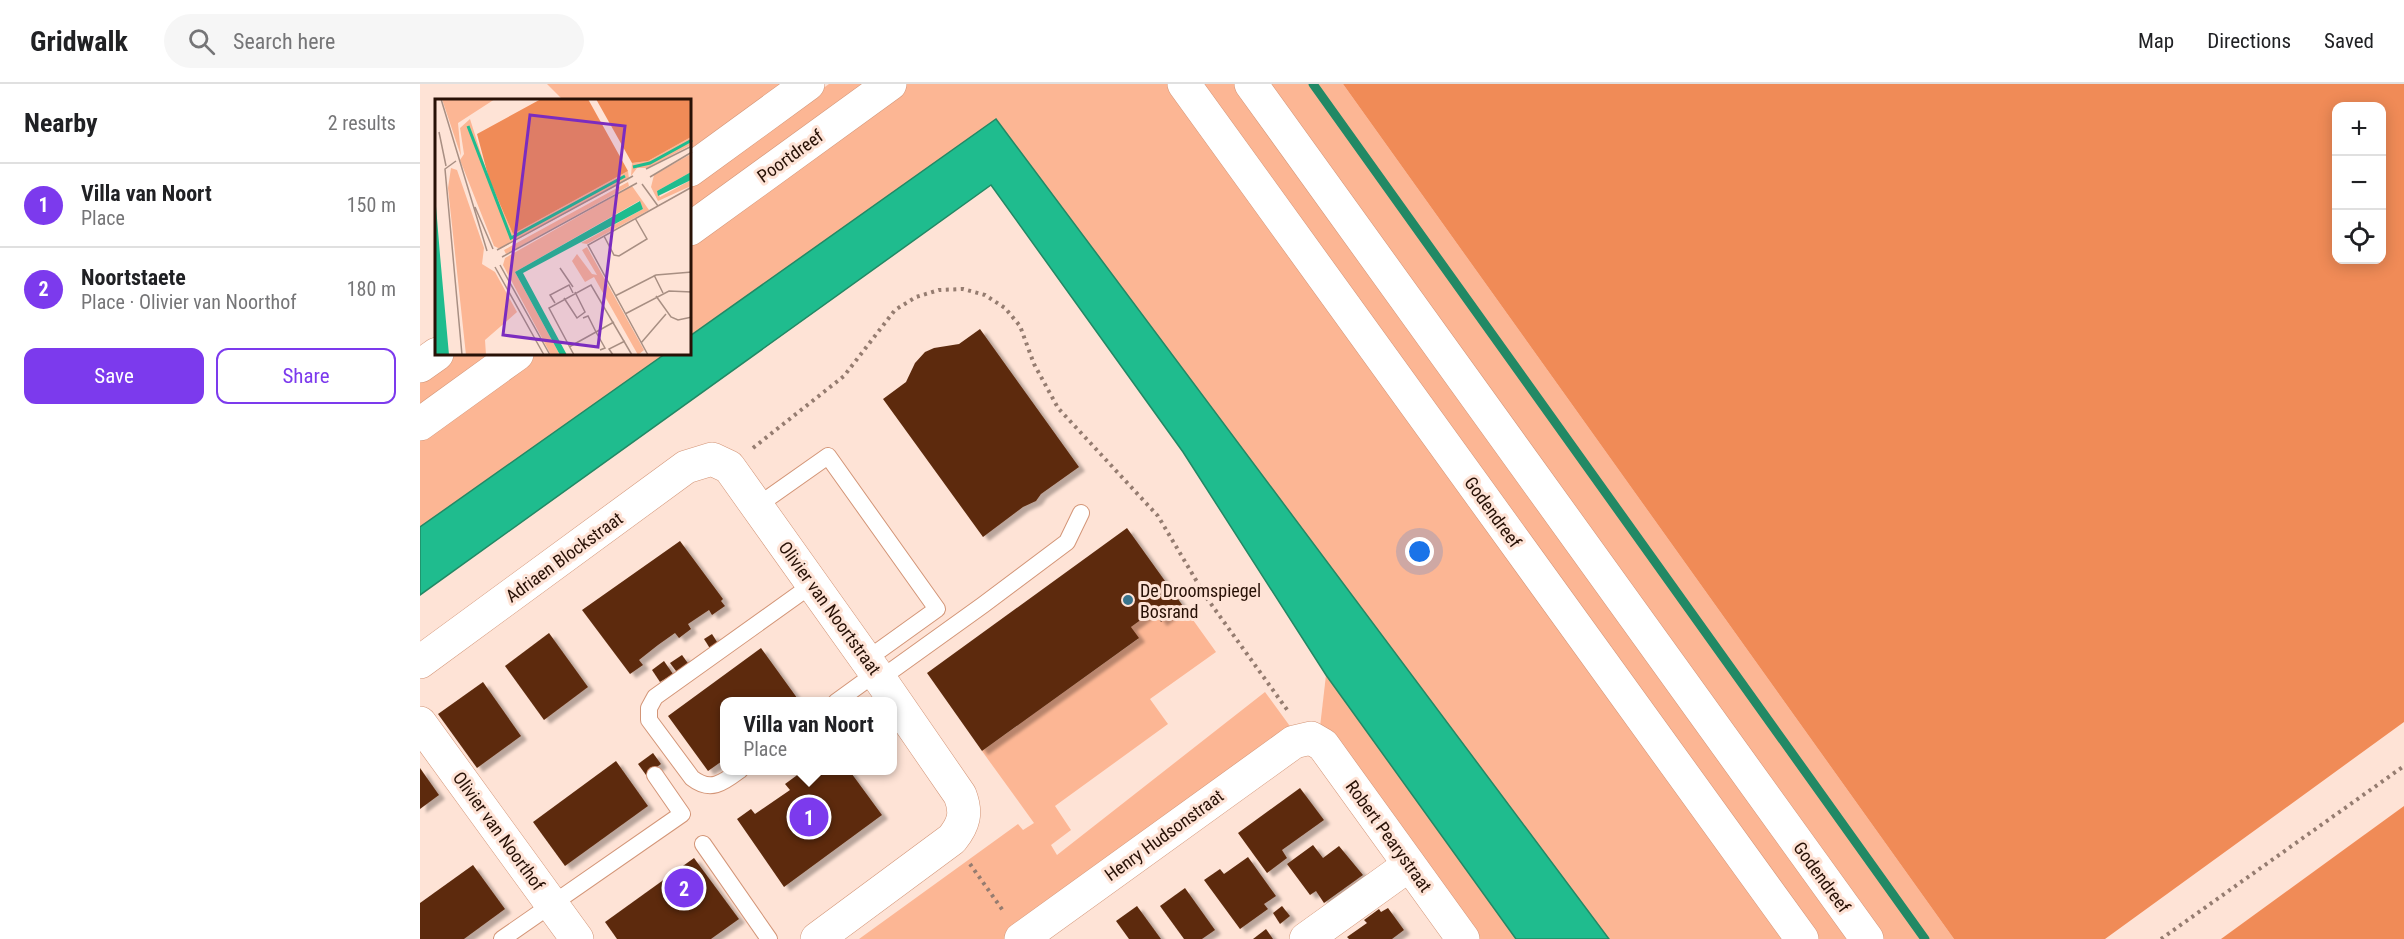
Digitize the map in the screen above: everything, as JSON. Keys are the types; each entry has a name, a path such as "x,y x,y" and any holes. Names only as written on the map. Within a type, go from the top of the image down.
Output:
{"main road":[{"path":"692,169 808,84"},
{"name":"Poortdreef","path":"692,228 890,84"},
{"name":"Godendreef","path":"1184,84 1802,939"},
{"name":"Godendreef","path":"1251,84 1867,939"},
{"path":"420,366 435,355"},
{"path":"420,424 513,356"},
{"name":"Olivier van Noortstraat","path":"721,463 757,506 893,697"},
{"name":"Adriaen Blockstraat","path":"420,662 686,467 721,463"},
{"name":"Olivier van Noortstraat","path":"817,939 952,839 961,827 964,805 960,795 897,703"},
{"name":"Olivier van Noorthof","path":"420,723 577,939"},
{"name":"Robert Pearystraat","path":"1311,738 1323,745 1463,939"},
{"name":"Henry Hudsonstraat","path":"1022,938 1294,742 1311,738"},
{"path":"1306,939 1409,865"}],"lane":[{"path":"757,506 828,456 937,609 874,670 842,697"},
{"path":"874,670 984,606 1067,542 1081,513"},
{"path":"734,775 722,784 714,786 699,783 692,778 649,720 649,708 655,698 813,584"},
{"path":"502,939 682,814 655,775"},
{"path":"703,844 770,939"}],"path":[{"path":"721,463 844,376 895,310 909,301 939,290 963,289 985,295 1005,308 1020,326 1034,364 1058,408 1158,516 1206,597 1296,722 1311,738"},
{"path":"2161,939 2404,766"},
{"path":"952,839 1022,938"}],"shaded area":[{"path":"547,84 784,84 692,148 692,99 562,99"},
{"path":"829,84 876,84 692,217 692,184"},
{"path":"904,84 1170,84 1789,939 1609,939 996,120 692,335 692,238"},
{"path":"1192,84 1236,84 1854,939 1809,939"},
{"path":"1257,84 1343,84 1954,939 1874,939"},
{"path":"1343,84 2404,84 2404,722 2105,939 1954,939"},
{"path":"996,119 1609,939 1516,939 1326,675 1183,452 991,185 420,595 420,527 662,356 692,356 692,335"},
{"path":"453,356 500,356 420,414 420,380"},
{"path":"527,356 662,356 420,527 420,434"},
{"path":"1183,606 1216,652 1150,699 1168,724 1055,806 1071,830 1051,845 1057,855 1265,692 1292,729 1004,939 859,939 1018,824 1023,830 1034,823 982,751 1138,639 1131,627 1153,611 1161,622"},
{"path":"1326,675 1516,939 1474,939 1320,727"},
{"path":"2404,806 2404,939 2221,939"}],"building":[{"path":"980,329 1079,467 1041,494 1036,501 1023,507 983,537 883,399 906,382 915,363 925,352 934,348 959,344"},
{"path":"1127,528 1183,606 1161,622 1153,611 1131,627 1139,638 982,751 927,673"},
{"path":"680,541 723,599 721,601 725,606 712,615 709,610 688,624 691,629 679,638 675,633 658,645 639,660 643,665 630,674 582,610"},
{"path":"549,633 588,687 544,720 505,666"},
{"path":"712,634 719,645 711,650 704,639"},
{"path":"761,648 796,697 720,697 720,763 708,771 668,716"},
{"path":"682,655 690,666 679,675 670,663"},
{"path":"664,661 673,674 660,682 652,670"},
{"path":"483,682 521,736 477,768 438,714"},
{"path":"653,753 661,764 646,775 638,764"},
{"path":"616,761 648,806 565,866 533,822"},
{"path":"420,768 439,795 420,809"},
{"path":"797,775 801,775 804,779 809,775 853,775 882,815 784,887 737,819 751,809 755,814 790,790 785,784"},
{"path":"1300,788 1324,820 1282,850 1287,858 1267,873 1238,833"},
{"path":"1313,845 1323,858 1339,846 1363,875 1324,903 1316,891 1310,895 1287,864"},
{"path":"1248,857 1276,896 1264,904 1268,909 1240,929 1204,880 1220,869 1224,874"},
{"path":"694,858 739,919 711,939 617,939 605,922"},
{"path":"473,865 505,909 464,939 420,939 420,903"},
{"path":"1185,888 1215,930 1202,939 1184,939 1160,906"},
{"path":"1137,906 1161,939 1129,939 1116,921"},
{"path":"1282,906 1290,916 1280,924 1273,913"},
{"path":"1388,908 1404,930 1392,939 1349,939 1347,937 1367,923 1364,920 1379,909 1381,912"},
{"path":"1266,929 1273,939 1253,939"}],"waterway":[{"path":"1313,84 1925,939"}],"place":[{"name":"De Droomspiegel Bosrand","path":"1128,600"},
{"name":"Villa van Noort","path":"809,817"},
{"name":"Noortstaete","path":"684,888"}]}
